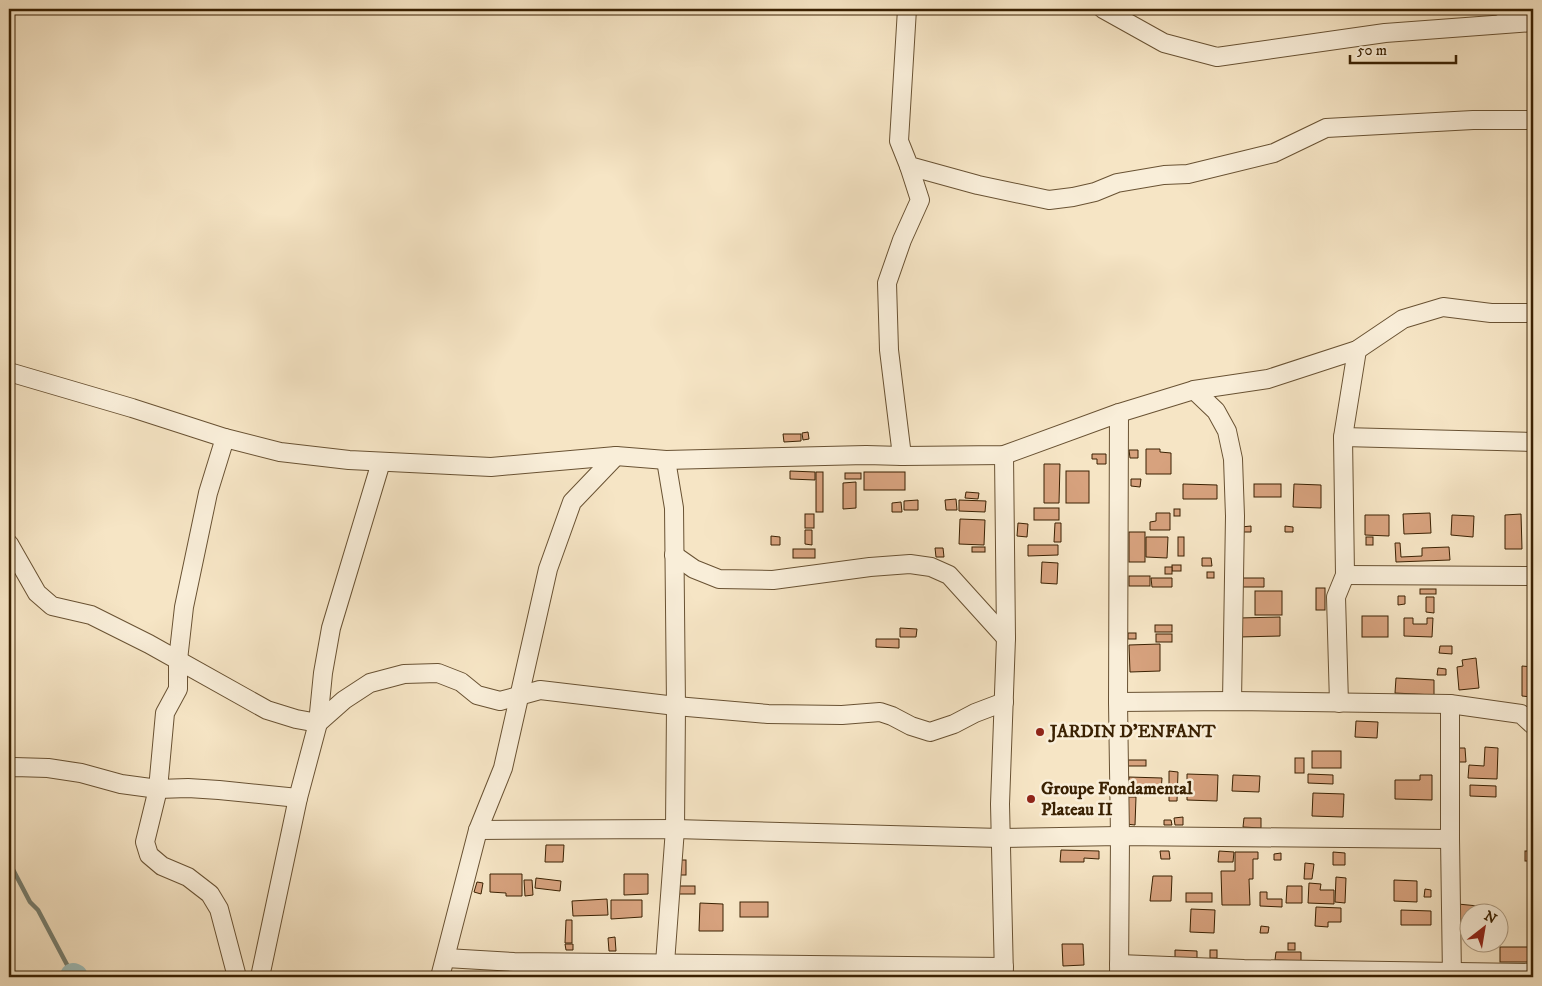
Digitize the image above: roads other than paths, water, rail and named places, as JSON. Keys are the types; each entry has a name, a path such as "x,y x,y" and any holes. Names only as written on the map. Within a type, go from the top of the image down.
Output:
{"street":[{"path":"902,456 890,350 887,283 902,240 920,200 899,141 907,9"},
{"path":"1103,9 1164,43 1217,57 1385,33 1533,21"},
{"path":"1503,9 1533,21"},
{"path":"909,166 978,185 1049,200 1095,192 1117,183 1164,175 1188,174 1274,153 1326,128 1474,120 1533,120"},
{"path":"9,372 226,438 280,452 349,460 491,467 616,456 666,460 847,455 1004,455 1119,413 1194,390 1268,379 1357,350 1403,319 1443,307 1491,313 1533,314"},
{"path":"1339,702 1336,598 1345,575 1343,437 1357,350"},
{"path":"1194,390 1216,411 1227,431 1233,459 1235,516 1232,701"},
{"path":"1119,413 1119,971 1533,973"},
{"path":"1343,437 1533,442"},
{"path":"226,438 208,493 184,607 178,660 178,689 165,713 158,790 145,842 149,854 162,866 188,877 210,894 219,909 237,977"},
{"path":"446,958 514,962 665,963 784,971 1004,972 1000,804 1006,638 1004,455"},
{"path":"440,977 478,830 503,768 548,569 572,502 616,456"},
{"path":"665,963 675,829 676,706 674,508 666,460"},
{"path":"260,977 298,798 318,723 323,673 331,628 381,462"},
{"path":"9,544 37,592 52,606 91,615 178,660 224,688 266,710 318,723"},
{"path":"674,555 694,569 719,578 773,580 870,566 910,564 931,567 949,576 1006,638"},
{"path":"1345,575 1533,576"},
{"path":"318,723 344,700 370,683 404,674 438,673 461,682 477,695 500,700 540,690 676,706 768,714 842,715 880,712 930,732 954,724 1004,702"},
{"path":"1118,702 1232,701 1450,704 1521,714 1533,725"},
{"path":"1450,704 1452,974"},
{"path":"9,769 14,767 48,768 81,773 121,784 158,790 188,788 298,798"},
{"path":"478,830 675,829 1000,838 1120,836 1450,839"}],"waterway":[{"path":"9,862 30,902 38,910 73,976"}],"place":[{"name":"JARDIN D'ENFANT","path":"1040,732"},
{"name":"Groupe Fondamental Plateau II","path":"1031,799"}]}
